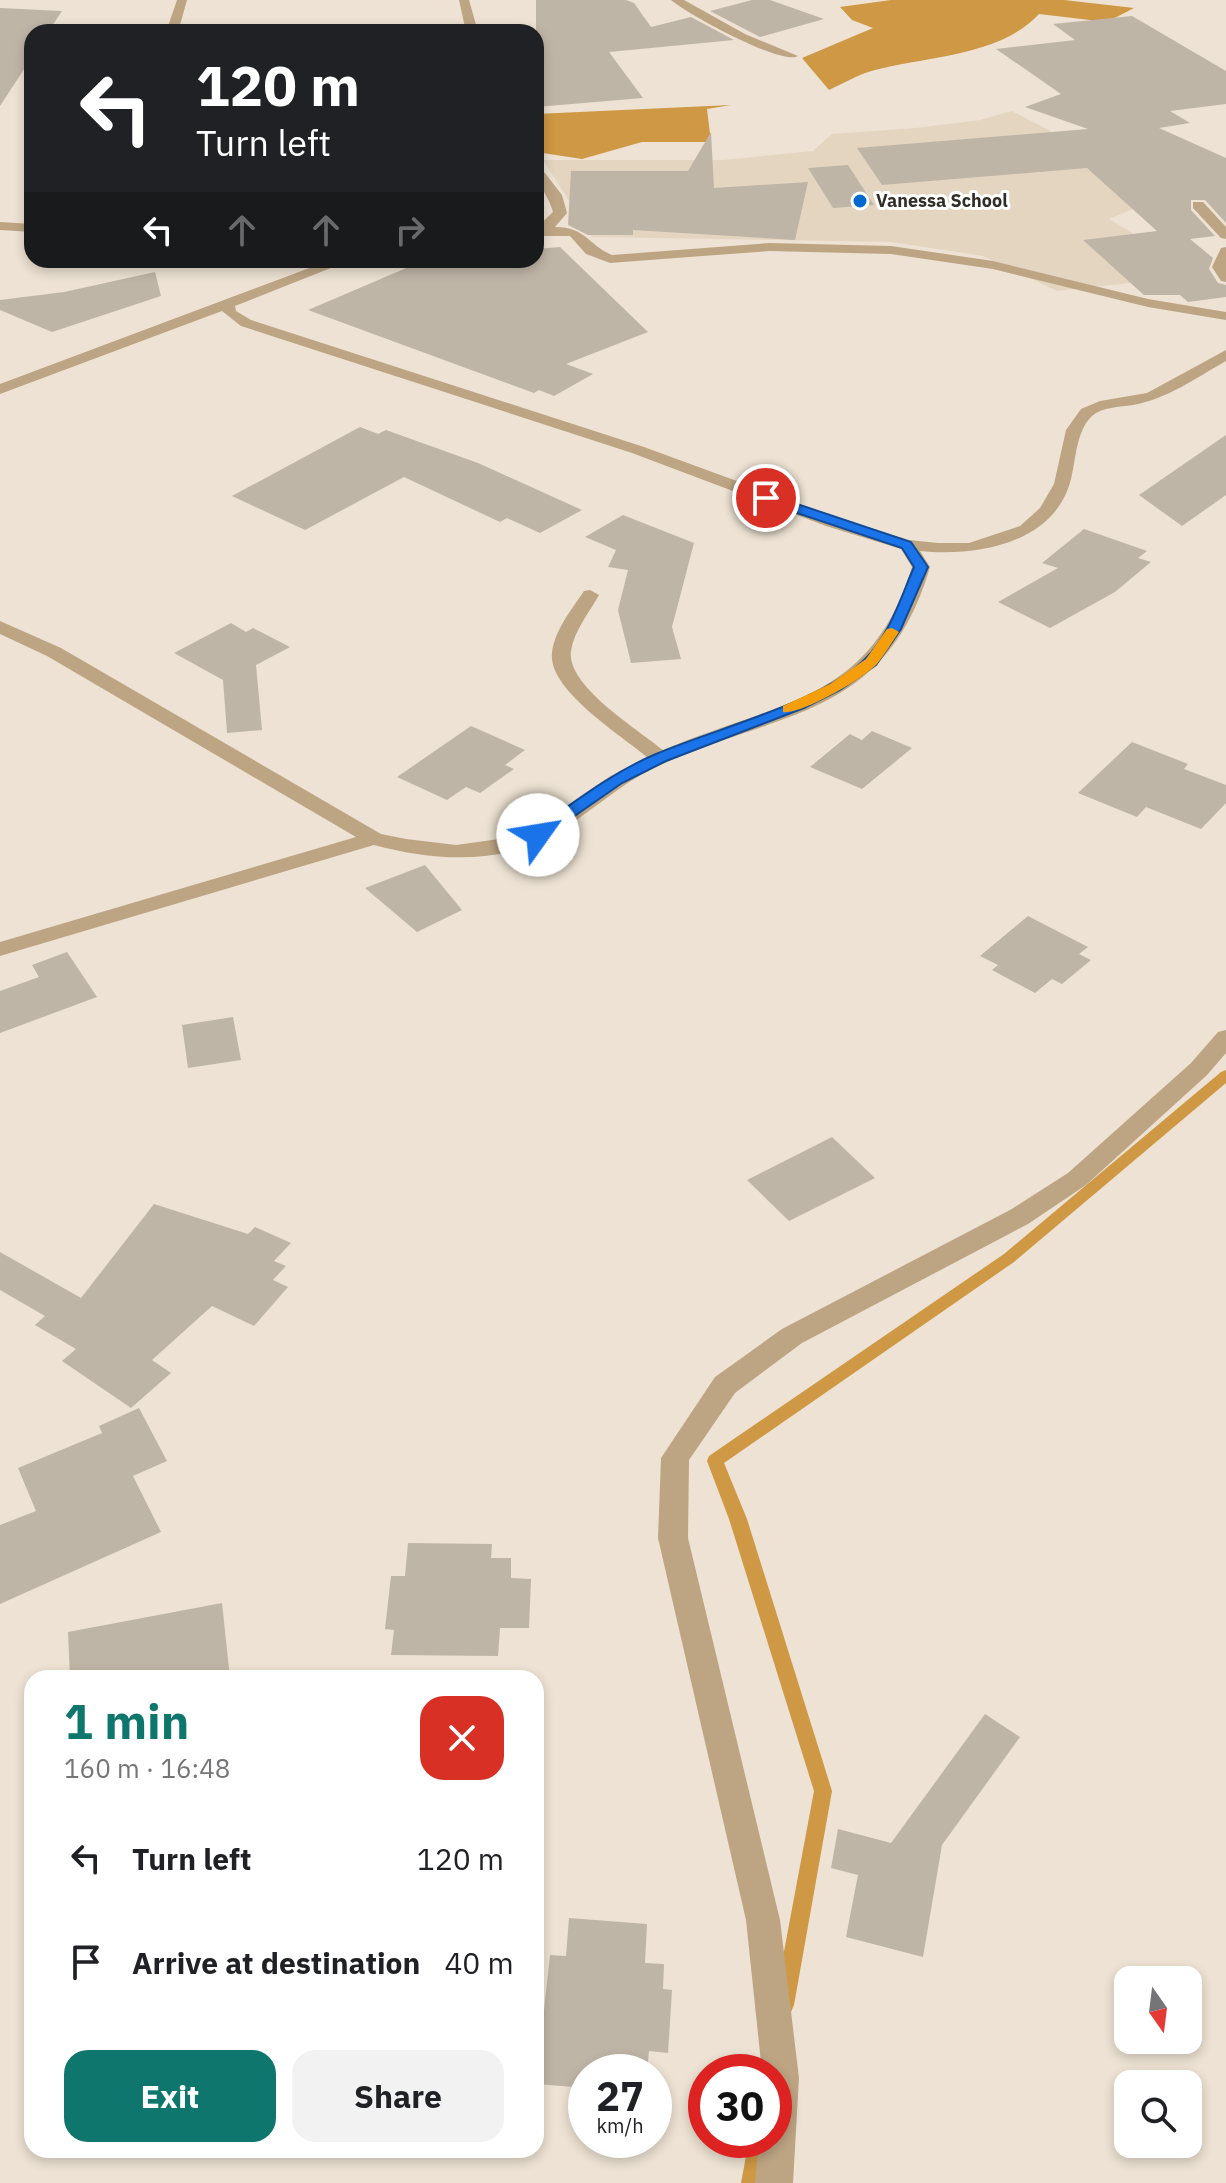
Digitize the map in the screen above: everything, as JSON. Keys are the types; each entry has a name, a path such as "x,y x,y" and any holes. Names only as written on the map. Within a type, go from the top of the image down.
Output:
{"street":[{"path":"174,24 182,0"},
{"path":"464,0 470,24"},
{"path":"676,0 741,36 792,56"},
{"path":"544,181 555,195 560,213 544,228"},
{"path":"1198,205 1226,235"},
{"path":"0,226 24,228"},
{"path":"544,232 576,232 599,256 621,259 761,247 860,247 916,252 986,262 1154,304 1226,316"},
{"path":"1226,251 1219,267 1226,278"},
{"path":"0,389 319,268"},
{"path":"226,302 230,313 246,323 624,445 819,517 907,545 970,548 1026,530 1047,511 1062,484 1074,430 1087,412 1100,406 1151,397 1226,355"},
{"path":"0,627 54,652 374,838 422,848 475,850 507,846 538,835 617,780 660,757 799,705 835,687 871,662 894,629 918,578 921,567 907,545"},
{"path":"590,595 566,638 560,655 562,670 574,688 660,757"},
{"path":"0,949 374,838"},
{"path":"774,2183 781,2078 763,1920 673,1538 675,1458 725,1385 792,1336 1019,1217 1077,1179 1199,1069 1226,1038"}],"shaded area":[{"path":"891,0 1064,0 1134,8 1107,22 1039,14 1023,28 984,46 875,70 829,90 802,58 873,28 852,20 840,7"},
{"path":"731,105 707,109 711,142 642,142 582,159 544,153 544,114"},
{"name":"Vanessa School","path":"1012,111 1077,145 1194,184 1109,219 1203,275 1057,291 983,256 892,242 592,237 544,162 723,160 813,151 832,134 980,120"}],"building":[{"path":"536,0 626,0 634,3 651,27 691,17 734,40 609,52 643,98 544,106 544,24 536,24"},
{"path":"752,0 770,0 824,19 760,37 710,11"},
{"path":"0,8 62,11 53,24 24,24 24,69 0,106"},
{"path":"1132,16 1226,71 1226,104 1170,111 1190,123 1159,128 1226,158 1226,223 1205,200 1191,200 1191,210 1215,236 1190,239 1213,258 1209,269 1218,283 1226,285 1226,297 1188,302 1180,295 1144,295 1083,240 1157,231 1087,168 882,185 857,148 1088,129 1025,107 1061,94 996,49 1075,40 1053,24"},
{"path":"711,132 714,188 808,182 795,240 633,230 633,235 588,235 568,225 571,171 688,171"},
{"path":"848,165 874,205 833,208 808,168"},
{"path":"560,247 648,332 566,364 593,374 554,396 539,390 534,393 308,310 406,268 544,268 544,248"},
{"path":"155,272 161,296 52,332 0,310 0,300 64,292"},
{"path":"360,427 378,434 386,430 478,463 582,510 540,533 507,518 500,522 404,477 305,530 232,496"},
{"path":"1226,435 1226,495 1182,526 1139,495"},
{"path":"623,515 694,543 672,627 681,659 631,663 618,610 628,570 608,567 616,550 585,537"},
{"path":"1084,529 1147,551 1138,558 1151,562 1115,592 1050,628 998,602 1058,568 1042,563"},
{"path":"231,623 246,632 253,628 290,647 256,665 262,730 227,733 223,680 174,653"},
{"path":"471,726 525,750 505,765 514,769 480,793 466,787 447,800 397,777"},
{"path":"872,731 912,748 862,789 810,767 850,734 862,740"},
{"path":"1132,742 1188,764 1184,769 1226,785 1226,803 1201,829 1146,807 1137,817 1078,793"},
{"path":"425,865 462,910 417,932 365,888"},
{"path":"1028,916 1088,947 1079,954 1091,960 1062,984 1052,979 1035,993 992,970 998,965 980,956"},
{"path":"67,952 97,997 0,1033 0,991 39,977 32,965"},
{"path":"233,1017 241,1060 188,1068 182,1025"},
{"path":"832,1137 875,1178 789,1221 747,1180"},
{"path":"154,1204 248,1234 255,1227 291,1243 274,1261 286,1266 273,1280 288,1287 254,1326 212,1306 152,1360 171,1373 131,1408 62,1361 76,1349 35,1325 45,1316 0,1290 0,1252 81,1298"},
{"path":"139,1408 167,1461 133,1476 161,1532 0,1604 0,1525 36,1511 18,1468 102,1433 99,1426"},
{"path":"408,1543 492,1544 491,1558 511,1558 511,1578 531,1579 529,1628 500,1628 498,1656 391,1655 394,1630 385,1629 391,1576 405,1576"},
{"path":"222,1603 229,1670 70,1670 68,1632"},
{"path":"985,1714 1020,1737 942,1845 923,1957 846,1937 858,1875 831,1868 838,1829 891,1843"},
{"path":"569,1918 647,1924 645,1963 664,1964 663,1989 672,1990 668,2053 568,2054 568,2087 544,2085 544,2010 550,1955 566,1956"}],"waterway":[{"path":"784,2005 823,1791 738,1519 715,1461 1009,1258 1226,1075"},
{"path":"752,2183 757,2158"}],"slow traffic":[{"path":"788,709 835,687 871,662 892,632"}],"place":[{"name":"Vanessa School","path":"860,201"}],"route":[{"path":"538,835 617,780 660,757 799,705 835,687 871,662 894,629 921,567 907,545 766,498"}]}
